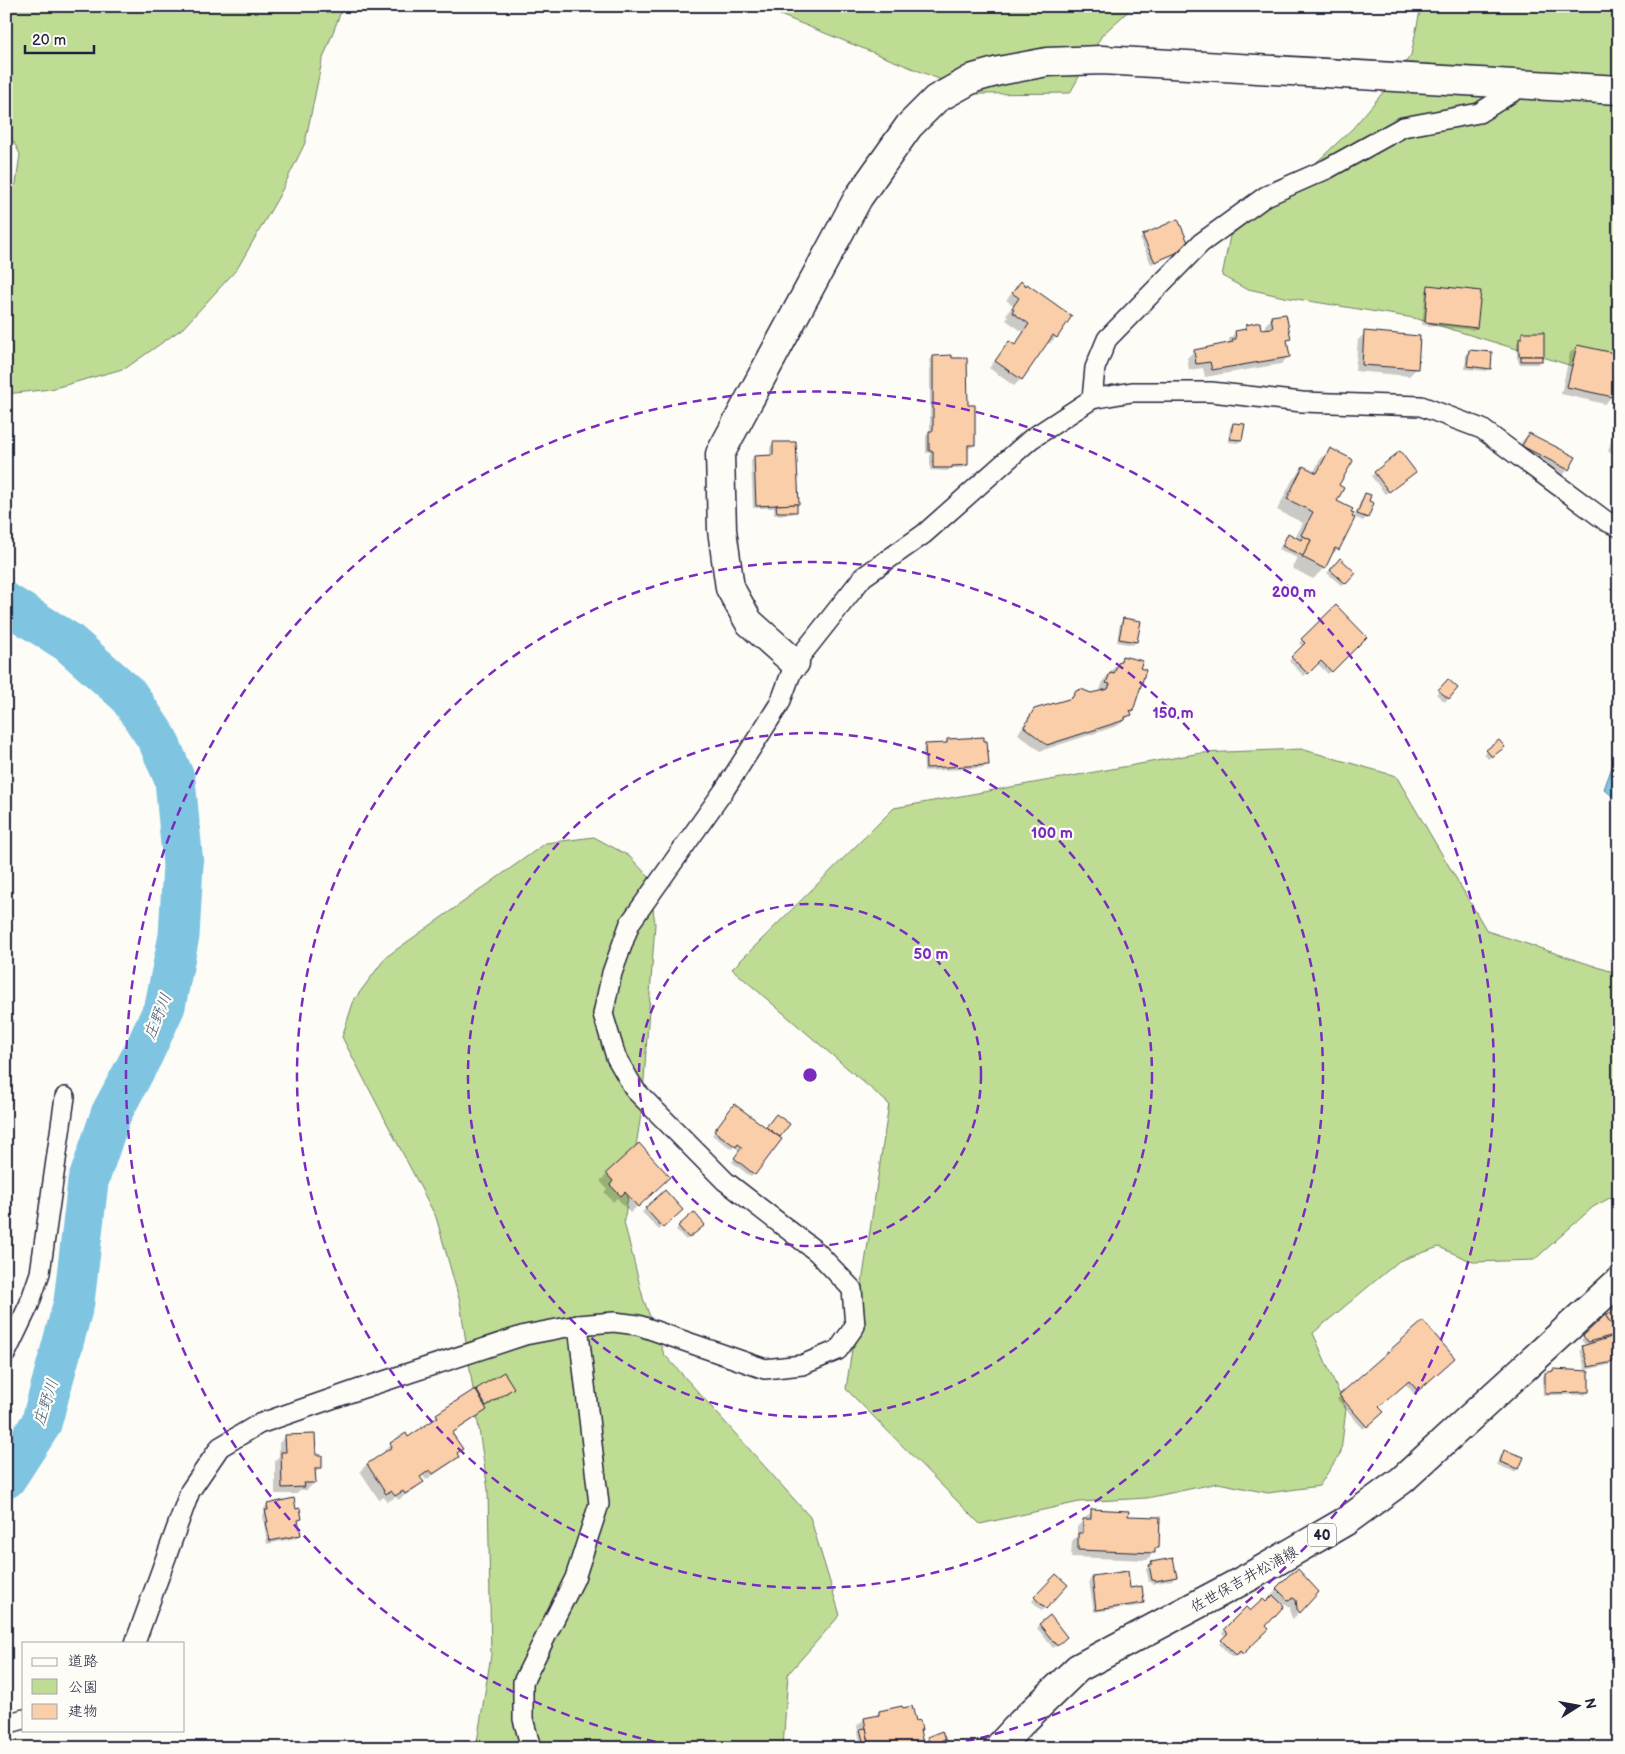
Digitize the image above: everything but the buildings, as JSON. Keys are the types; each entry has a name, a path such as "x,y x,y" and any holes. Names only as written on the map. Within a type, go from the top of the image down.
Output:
{"street":[{"path":"795,663 749,622 730,588 722,530 720,454 858,198 908,126 936,99 974,78 999,71 1047,62 1102,60 1619,90"},
{"path":"1092,399 1095,368 1108,339 1201,243 1266,196 1327,169 1403,127 1480,113 1525,84"},
{"path":"134,1642 190,1491 220,1447 259,1424 526,1335 578,1325 614,1322 638,1325 765,1368 802,1365 838,1350 855,1326 852,1289 817,1252 725,1180 635,1090 616,1057 603,1014 612,973 630,923 735,773 780,703 795,663 863,577 924,534 1031,439 1092,399 1132,392 1211,392 1302,402 1420,406 1482,429 1606,521 1619,527"},
{"path":"6,1353 29,1305 40,1273 65,1096"},
{"name":"佐世保吉井松浦線","path":"998,1748 1078,1668 1251,1576 1346,1521 1402,1480 1619,1281"},
{"path":"531,1748 523,1720 523,1682 575,1578 599,1504 578,1325"},
{"path":"6,1724 22,1720"}],"green space":[{"path":"6,6 343,6 322,61 305,143 279,196 237,269 183,328 126,368 51,389 6,394 6,191 16,184 20,154 6,128"},
{"path":"778,6 1134,6 1102,35 1070,93 976,94 780,15"},
{"path":"1421,6 1619,6 1619,377 1579,368 1414,318 1284,297 1244,288 1222,276 1230,236 1301,177 1353,128 1411,55"},
{"path":"1301,749 1396,776 1487,931 1619,974 1619,1193 1593,1207 1534,1260 1473,1262 1439,1247 1399,1261 1313,1333 1346,1409 1341,1452 1319,1486 1268,1493 1218,1483 1147,1498 1079,1502 980,1524 846,1389 889,1104 732,969 894,808 1201,753"},
{"path":"594,837 629,856 649,877 655,924 642,1108 624,1222 643,1298 664,1354 810,1517 840,1615 788,1674 783,1748 476,1748 491,1655 488,1490 460,1302 436,1217 342,1037 354,1000 386,957 546,843"}],"water":[{"path":"1619,748 1619,802 1604,789"}],"waterway":[{"name":"庄野川","path":"6,603 68,642 128,695 158,740 175,780 183,865 179,936 165,1006 143,1054 111,1114 88,1182 74,1302 41,1424 6,1478"}]}
